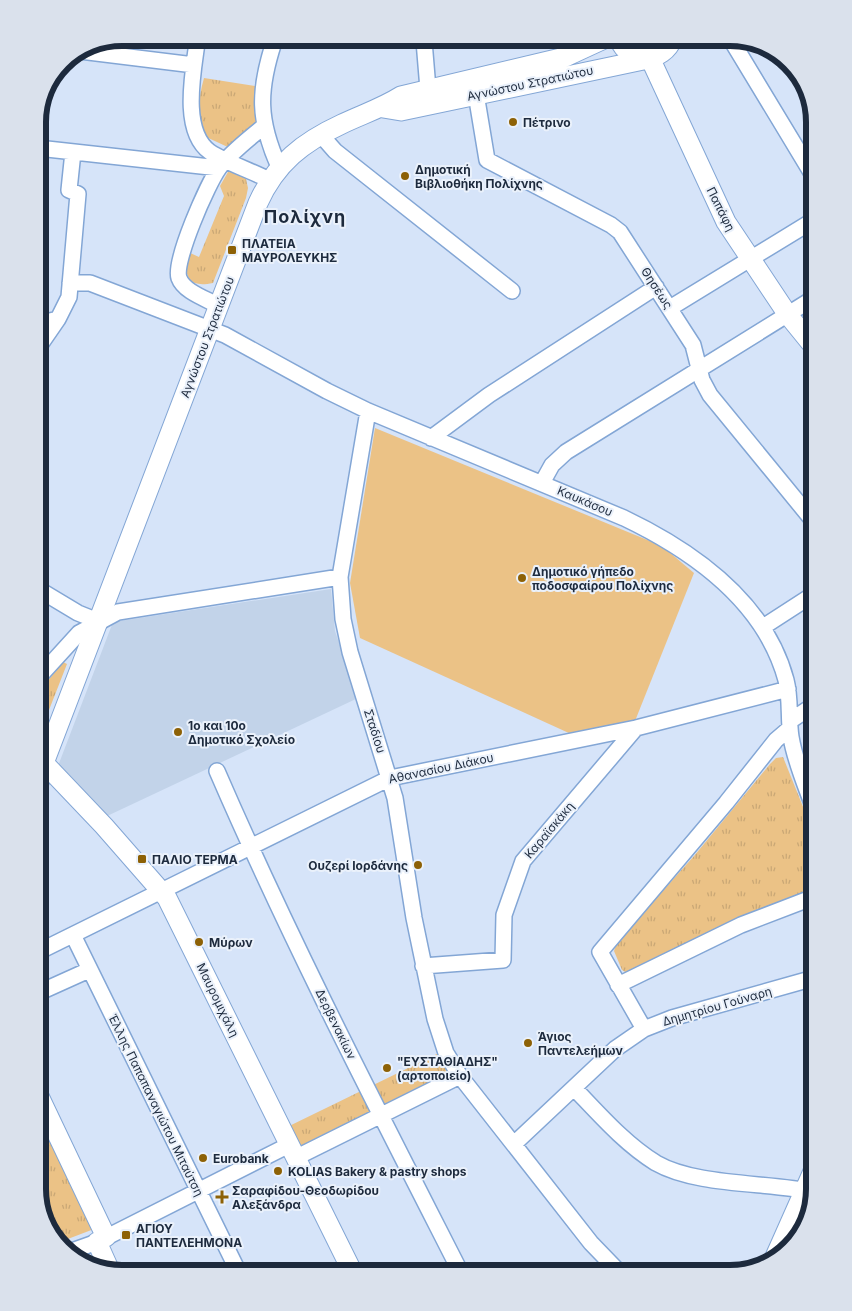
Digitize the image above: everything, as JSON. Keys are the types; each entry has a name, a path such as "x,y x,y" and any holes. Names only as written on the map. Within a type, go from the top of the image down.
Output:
{"street":[{"path":"197,46 192,104 196,133 207,149 223,164"},
{"path":"46,149 223,164 274,173 264,126 262,85 273,46"},
{"path":"424,46 428,89"},
{"path":"559,59 572,46"},
{"name":"Αγνώστου Στρατιώτου","path":"46,752 210,328 274,173 301,148 321,135 342,124 383,108 401,96 559,59 591,46"},
{"path":"622,46 631,54 649,58"},
{"name":"Αγνώστου Στρατιώτου","path":"383,108 401,111 649,58 665,52 668,46"},
{"path":"735,46 806,164"},
{"path":"92,52 194,65"},
{"name":"Παπάφη","path":"649,58 721,212 749,259 806,337"},
{"name":"Θησέως","path":"476,94 487,160 616,228 693,345 703,383 717,405 806,512"},
{"path":"219,306 188,289 179,280 180,258 201,204 223,164 264,126"},
{"path":"321,135 335,151 512,290"},
{"path":"46,336 66,305 70,282 78,194 68,190 72,152"},
{"path":"670,308 806,225"},
{"name":"Καυκάσου","path":"70,282 90,283 210,328 368,412 624,518 674,546 724,584 763,627 777,655 788,689 790,725 795,756 806,786"},
{"path":"431,438 489,395 656,287"},
{"path":"542,483 552,464 566,452 806,303"},
{"path":"46,322 58,318"},
{"name":"Σταδίου","path":"368,412 340,577 343,619 350,652 390,778 423,966 438,1031 448,1057 460,1076 591,1243 612,1265"},
{"path":"46,669 79,633 98,621 124,610 340,577"},
{"path":"46,594 78,613 98,621"},
{"path":"763,627 806,599"},
{"name":"Αθανασίου Διάκου","path":"46,948 390,778 636,728 788,689"},
{"path":"644,1029 600,952 726,803 776,740 806,712"},
{"name":"Καραϊσκάκη","path":"423,966 503,960 504,914 523,861 636,728"},
{"name":"Δερβενακίων","path":"217,771 250,848 381,1116 457,1265"},
{"name":"Μαυρομιχάλη","path":"46,773 163,891 349,1265"},
{"path":"618,985 741,925 806,900"},
{"name":"Έλλης Παπαπαναγιώτου Μιταύτση","path":"74,935 235,1265"},
{"path":"46,989 90,970"},
{"name":"Δημητρίου Γούναρη","path":"514,1144 615,1049 644,1029 672,1018 806,980"},
{"path":"76,1249 198,1192 292,1151 381,1116 460,1076"},
{"path":"574,1088 637,1149 674,1171 696,1177 806,1190"},
{"path":"46,1112 101,1239 108,1263"},
{"path":"782,1244 804,1201"}],"shaded area":[{"name":"1ο και 10ο Δημοτικό Σχολείο","path":"331,589 335,631 358,698 105,817 58,766 113,622"}],"green space":[{"path":"204,78 255,86 256,127 232,149 204,136 199,107"},
{"path":"233,171 246,179 248,188 246,198 213,283 197,284 188,278 186,267 188,252 199,257 224,196 220,186 228,172"},
{"name":"Δημοτικό γήπεδο ποδοσφαίρου Πολίχνης","path":"375,428 662,546 694,573 635,721 571,734 360,638 350,583"},
{"path":"63,662 67,664 46,718 46,683"},
{"path":"783,757 806,814 806,895 627,973 622,970 614,951 617,942 694,856 776,758"},
{"path":"445,1050 460,1076 295,1158 281,1130"},
{"path":"46,1127 94,1229 66,1240 54,1222 50,1213 46,1189"}],"place":[{"name":"Πέτρινο","path":"513,122"},
{"name":"Δημοτική Βιβλιοθήκη Πολίχνης","path":"405,176"},
{"name":"ΠΛΑΤΕΙΑ ΜΑΥΡΟΛΕΥΚΗΣ","path":"232,250"},
{"name":"Δημοτικό γήπεδο ποδοσφαίρου Πολίχνης","path":"522,578"},
{"name":"1ο και 10ο Δημοτικό Σχολείο","path":"178,732"},
{"name":"ΠΑΛΙΟ ΤΕΡΜΑ","path":"142,859"},
{"name":"Ουζερί Ιορδάνης","path":"418,865"},
{"name":"Μύρων","path":"199,942"},
{"name":"Άγιος Παντελεήμων","path":"528,1043"},
{"name":"\"ΕΥΣΤΑΘΙΑΔΗΣ\" (αρτοποιείο)","path":"387,1068"},
{"name":"Eurobank","path":"203,1158"},
{"name":"KOLIAS Bakery & pastry shops","path":"278,1171"},
{"name":"Σαραφίδου-Θεοδωρίδου Αλεξάνδρα","path":"222,1197"},
{"name":"ΑΓΙΟΥ ΠΑΝΤΕΛΕΗΜΟΝΑ","path":"126,1235"}],"district":[{"name":"Πολίχνη","path":"305,216"}]}
